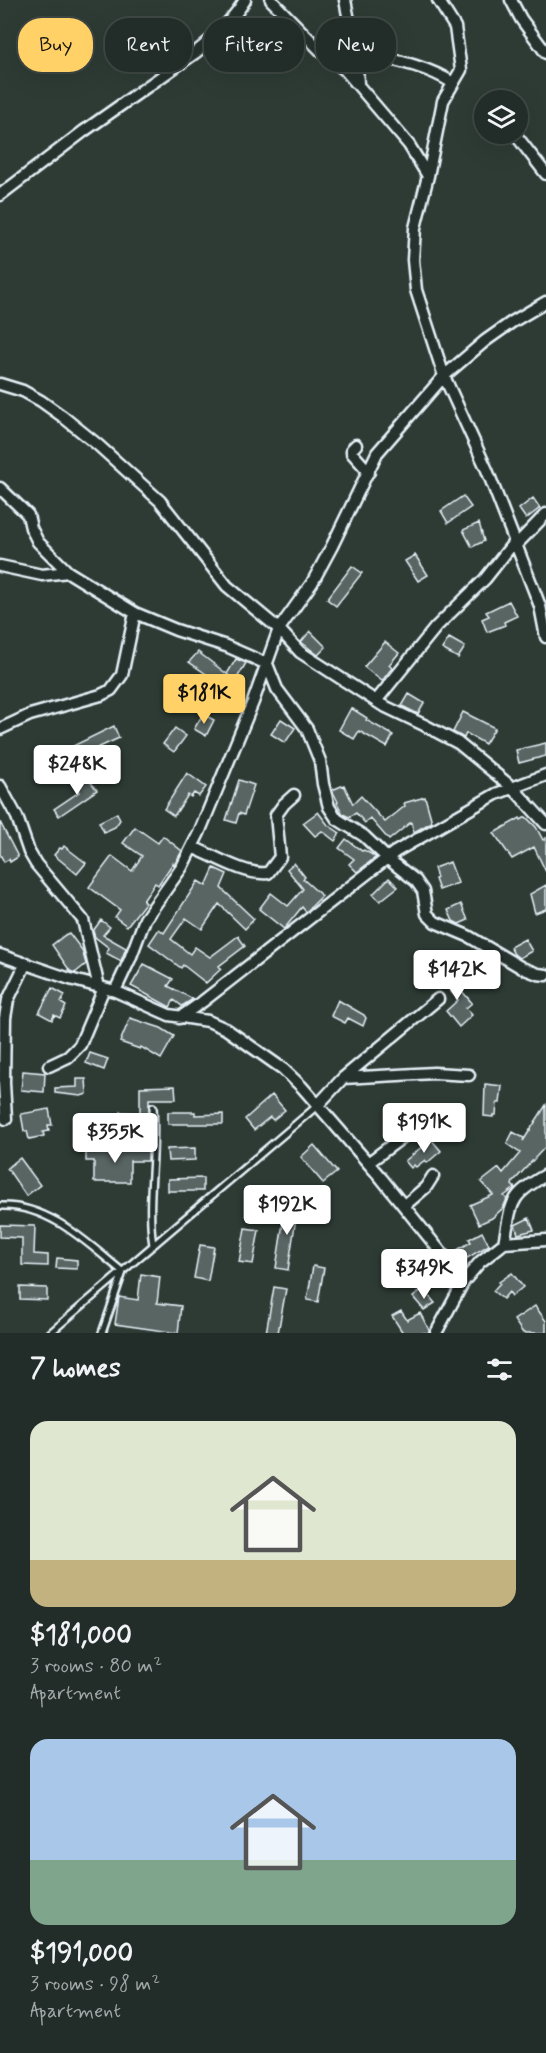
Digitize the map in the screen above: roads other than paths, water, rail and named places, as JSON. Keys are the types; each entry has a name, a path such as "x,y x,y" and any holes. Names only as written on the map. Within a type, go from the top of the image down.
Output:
{"street":[{"path":"0,195 202,46 231,19 245,0"},
{"path":"271,0 321,51 345,70 409,145 428,176"},
{"path":"345,0 349,18"},
{"path":"438,0 457,33 461,70 443,101 415,228 413,260 416,290 444,376 487,470 540,606 546,637"},
{"path":"511,0 521,19 546,53"},
{"path":"396,61 427,69 453,83"},
{"path":"357,72 358,85"},
{"path":"523,144 546,174"},
{"path":"49,1066 68,1058 80,1045 106,989 130,959 145,919 182,867 220,785 279,628 312,583 377,453 444,376 485,341 546,302"},
{"path":"0,384 23,391 41,402 98,445 160,501 228,586 279,628 300,652 376,701 458,743 513,788 546,824"},
{"path":"356,446 352,449 352,453 369,472"},
{"path":"0,488 28,515 38,542 68,572 135,613 176,630 226,646 267,664 277,689 307,729 320,761 329,807 337,819 364,836 420,885 427,914 435,921 468,936 522,968 546,975"},
{"path":"376,701 436,627 485,579 546,513"},
{"path":"0,566 42,575 68,572"},
{"path":"0,729 30,715 101,695 111,690 122,675 135,613"},
{"path":"179,1018 387,858 476,805 546,775"},
{"path":"0,786 33,858 83,920 106,989"},
{"path":"192,847 244,869 262,874 268,873 280,857 276,815 294,795"},
{"path":"0,955 106,989 169,1015 208,1021 226,1029 283,1069 302,1087 368,1163 464,1281"},
{"path":"6,1119 5,1017 8,1000 26,963"},
{"path":"317,1106 343,1078 438,999"},
{"path":"343,1078 434,1073 469,1075"},
{"path":"368,1163 408,1133"},
{"path":"504,1243 513,1202 529,1184 546,1175"},
{"path":"404,1206 426,1187 433,1176"},
{"path":"436,1333 464,1281 480,1262 504,1243 546,1240"}],"lane":[{"path":"50,1333 317,1106"},
{"path":"153,1107 155,1124 150,1208 153,1245"},
{"path":"0,1206 35,1210 55,1220 123,1272"},
{"path":"102,1333 123,1272"}]}
